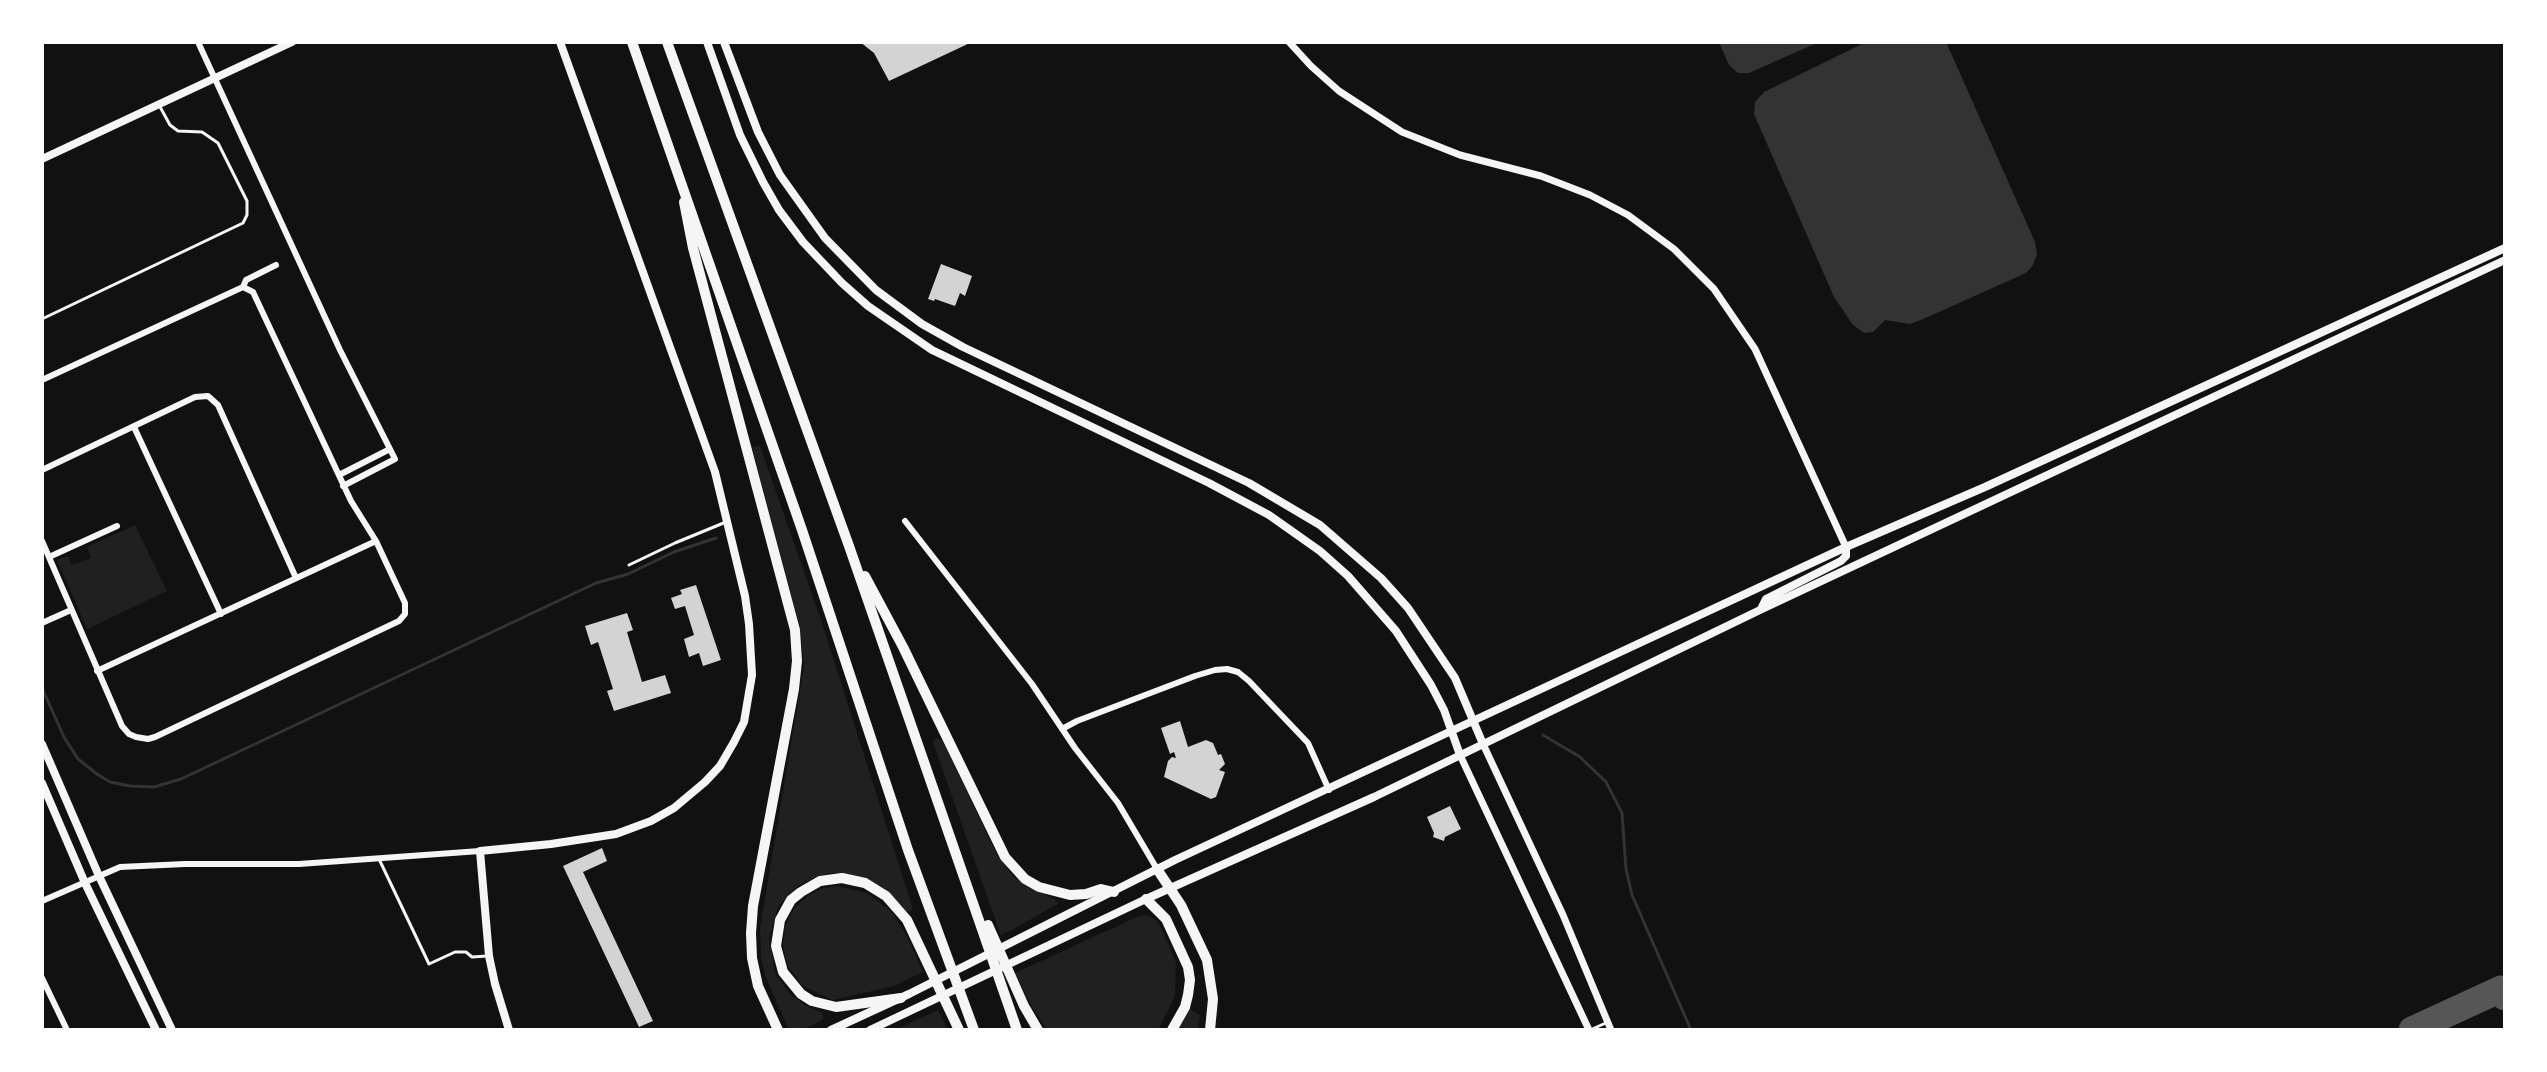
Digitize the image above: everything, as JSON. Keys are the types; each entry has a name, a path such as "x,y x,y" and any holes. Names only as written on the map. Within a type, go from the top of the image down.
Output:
{"highway":[{"path":"632,42 802,530 908,850 974,1030"},
{"path":"667,42 849,546 1017,1030"},
{"path":"675,160 693,248 795,630 797,661 794,689 753,906 751,933 752,958 758,986 778,1030"},
{"path":"849,546 903,646 1005,857 1025,879 1039,887 1070,895 1086,894 1101,889 1114,892"},
{"path":"957,854 1010,976 1038,1030"},
{"path":"1157,869 1182,905 1207,960 1214,999 1210,1030"},
{"path":"905,996 836,1007 813,1001 801,994 783,972 776,946 780,920 791,900 820,881 842,878 865,883 886,896 907,920 959,1030"},
{"path":"1146,899 1166,920 1188,966 1190,980 1188,995 1185,1007 1172,1030"}],"main road":[{"path":"42,159 292,42"},
{"path":"509,1030 489,956 480,850 582,840 634,828 674,808 691,796 720,766 744,722 752,675 745,596 728,522 705,441 560,42"},
{"path":"707,42 740,135 763,182 779,210 804,242 842,283 868,306 932,350 1209,483 1269,515 1296,533 1348,576 1396,631 1431,685 1460,755"},
{"path":"724,42 758,132 780,176 825,238 876,290 922,324 963,347 1246,481 1320,525 1381,578 1408,608 1455,678 1483,744"},
{"path":"831,1030 905,996 1157,869 1846,548 1985,487 2505,248"},
{"path":"870,1030 1146,899 1281,841 1760,610 2505,260"},
{"path":"1760,610 1766,599 1841,561 1846,556 1846,548"},
{"path":"42,744 99,876 172,1030"},
{"path":"42,783 85,883 156,1030"}],"street":[{"path":"198,42 340,350 394,459 344,486"},
{"path":"1289,42 1311,66 1356,104 1402,132 1460,155 1541,176 1590,195 1628,215 1674,249 1714,290 1755,349 1846,548"},
{"path":"42,380 243,287 246,280 276,265"},
{"path":"42,541 122,726 136,737 148,739 155,737 399,621 406,609 405,603 376,541 344,486 253,292 243,287"},
{"path":"42,470 195,397 202,396 212,399 218,405 296,578"},
{"path":"134,427 221,614"},
{"path":"339,475 390,449"},
{"path":"906,521 1032,684 1062,729 1118,803 1157,869"},
{"path":"49,557 117,526"},
{"path":"97,671 376,541"},
{"path":"42,623 71,610"},
{"path":"1062,729 1077,721 1195,676 1227,669 1238,672 1249,681 1308,743 1329,790"},
{"path":"1483,744 1563,915 1611,1030"},
{"path":"1460,755 1590,1030"},
{"path":"42,902 115,868 147,864 299,864 480,850"},
{"path":"42,978 64,1029"}],"lane":[{"path":"42,319 243,223 247,215 247,201 218,143 202,132 178,131 170,125 159,105"},
{"path":"629,565 675,543 728,522"},
{"path":"379,859 429,964 456,952 466,952 472,957 489,956"},
{"path":"1590,1030 1608,1022"}],"shaded area":[{"path":"1719,42 1819,42 1749,73 1738,73 1729,65"},
{"path":"1866,42 1946,42 2035,242 2037,254 2033,265 2026,273 1921,320 1910,324 1885,320 1873,332 1864,333 1853,325 1834,297 1754,114 1755,102 1764,92"},
{"path":"760,446 822,623 913,909 907,912 885,889 866,879 846,874 831,873 816,877 798,886 787,896 778,907 769,938 775,973 790,994 808,1007 822,1012 823,1020 801,1030 789,1030 765,975 761,957 760,928 804,667 800,627 752,447"},
{"path":"135,525 167,591 87,629 57,560 68,556 72,565 91,558 87,547"},
{"path":"936,738 942,740 997,855 1013,876 1029,888 1055,899 1058,904 1001,936 933,742"},
{"path":"838,886 867,893 891,911 908,938 923,972 894,986 833,1000 803,986 787,965 783,944 785,927 794,908 809,895 823,888"},
{"path":"1146,915 1155,919 1160,925 1176,963 1175,997 1159,1028 1157,1030 1047,1030 1015,973 1137,917"},
{"path":"1188,1008 1200,1015 1198,1030 1176,1030"},
{"path":"938,1010 948,1030 894,1030 910,1023"}],"building":[{"path":"860,42 972,42 889,81 874,53"},
{"path":"941,264 972,276 965,296 960,293 955,306 928,299"},
{"path":"696,585 721,660 703,666 699,653 689,657 684,639 694,635 685,606 675,609 671,598 682,594 680,590"},
{"path":"627,613 633,630 627,632 642,682 665,675 671,693 614,711 607,691 613,689 598,642 591,645 585,626"},
{"path":"1180,721 1188,747 1206,740 1213,743 1218,755 1221,754 1225,764 1219,770 1225,772 1216,797 1211,799 1164,777 1168,761 1172,757 1176,758 1174,752 1170,754 1161,728"},
{"path":"1450,806 1461,829 1445,837 1444,841 1433,837 1434,833 1427,817"},
{"path":"602,848 607,861 583,872 653,1021 639,1027 563,866"}],"waterway":[{"path":"42,688 64,737 78,759 110,782 154,787 181,779 596,583 628,574 674,552 716,538"},
{"path":"1543,735 1580,757 1606,782 1622,813 1626,869 1632,895 1691,1030"}],"taxiway":[{"path":"2412,1030 2501,989 2505,997"}]}
